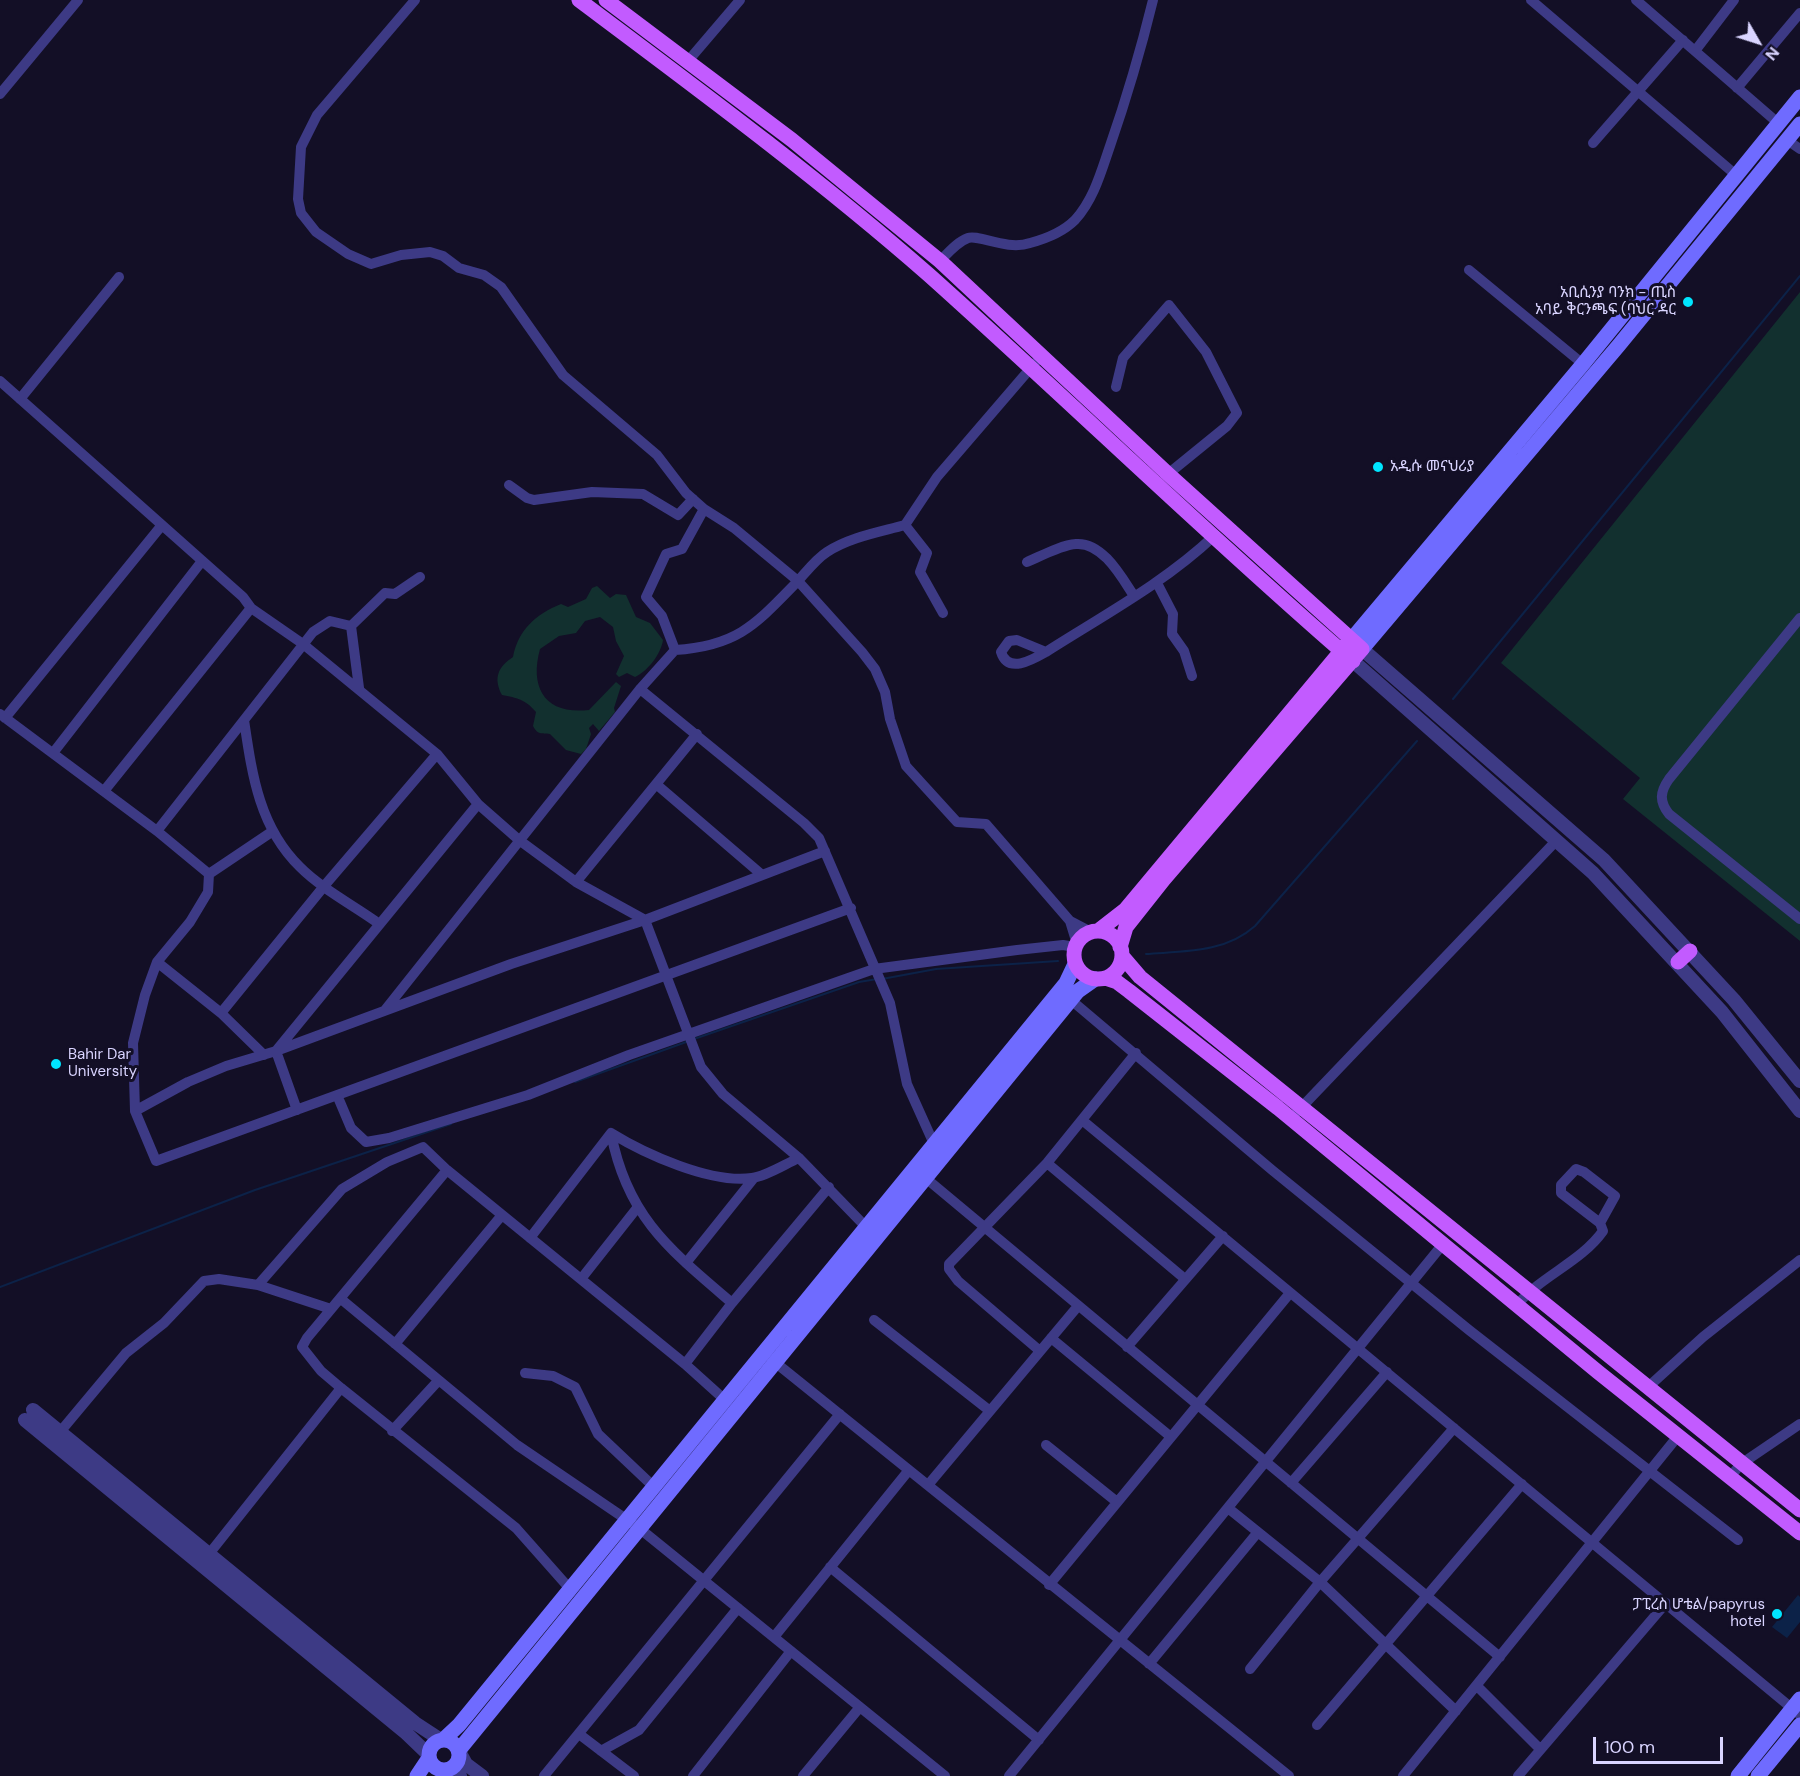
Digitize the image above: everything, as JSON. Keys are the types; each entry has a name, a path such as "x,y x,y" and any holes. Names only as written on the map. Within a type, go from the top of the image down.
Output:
{"main road":[{"path":"579,0 792,140 940,261 1352,650"},
{"path":"606,0 688,61 709,87 928,275 1214,536 1352,650"},
{"path":"429,1756 434,1767 447,1773 458,1762 459,1751 633,1524 920,1174 1071,1000 1117,970 1126,927 1800,97"},
{"path":"846,1263 866,1227 920,1174 934,1144 1066,983 1075,964 1076,945 1125,910 1619,345 1800,124"},
{"path":"1094,932 1112,936 1140,977 1302,1105 1609,1358 1800,1510"},
{"path":"1678,962 1690,951"},
{"path":"1075,964 1083,974 1117,981 1291,1119 1598,1372 1800,1533"},
{"path":"417,1776 433,1746 459,1725 570,1588 633,1524 654,1487 725,1400 769,1357"},
{"path":"1598,1372 1609,1358"},
{"path":"1738,1776 1797,1707"},
{"path":"1758,1776 1800,1725"},
{"path":"442,1740 451,1741 459,1751"}],"street":[{"path":"415,0 306,131 298,164 298,199 302,213 316,232 360,260 381,263 401,255 430,252 443,256 459,267 493,281 512,301 563,375 657,455 704,509 734,528 798,581 874,669 885,692 890,719 906,766 957,822 986,824 1070,921 1094,932"},
{"path":"688,61 740,0"},
{"path":"940,261 968,237 975,236 996,244 1014,246 1030,243 1066,228 1074,220 1094,193 1132,83 1153,0"},
{"path":"1531,0 1736,175"},
{"path":"1636,0 1778,123"},
{"path":"1695,51 1734,0"},
{"path":"0,94 71,2"},
{"path":"1737,88 1800,13"},
{"path":"1593,143 1683,40"},
{"path":"1787,140 1800,149"},
{"path":"1469,270 1583,364"},
{"path":"20,399 119,278"},
{"path":"1116,387 1123,358 1168,305 1206,352 1237,413 1227,426 1168,474"},
{"path":"385,1010 640,689 675,650 706,648 738,636 826,552 855,539 905,525 937,477 1041,356"},
{"path":"0,381 243,597 251,608 303,644 437,754 478,804 519,840 576,882 645,920 701,1067 723,1094 799,1158 866,1227"},
{"path":"509,485 527,498 534,500 592,492 643,494 678,514 693,499"},
{"path":"675,650 662,616 646,597 666,554 682,549 704,509"},
{"path":"162,525 3,716 157,831 209,874 211,882 208,892 171,948 157,962 145,995 133,1043 135,1111 156,1161 850,908"},
{"path":"905,525 927,553 920,572 943,613"},
{"path":"1046,652 1157,583 1214,536"},
{"path":"1027,562 1077,544 1093,549 1114,566 1134,596"},
{"path":"53,753 202,561"},
{"path":"351,626 385,593 395,594 420,577"},
{"path":"1157,583 1173,614 1172,633 1184,651 1192,676"},
{"path":"104,791 251,608"},
{"path":"1800,618 1669,778 1662,788 1661,797 1663,806 1669,814 1800,920"},
{"path":"157,831 313,632 330,621 351,626"},
{"path":"351,626 359,688"},
{"path":"1352,650 1593,873 1722,1012 1800,1111"},
{"path":"1352,650 1570,827 1690,951 1800,1081"},
{"path":"640,689 804,823 819,838 890,1003 907,1084 934,1144"},
{"path":"244,720 252,778 262,809 273,831 300,867 378,923"},
{"path":"576,882 697,734"},
{"path":"221,1013 325,885 437,754"},
{"path":"656,784 761,874"},
{"path":"276,1051 378,923 478,804"},
{"path":"209,874 273,831"},
{"path":"1291,1119 1557,840"},
{"path":"135,1111 188,1082 226,1066 276,1051 511,964 645,920 825,851"},
{"path":"338,1095 351,1128 366,1142 406,1134 528,1095 874,969 1076,945 1070,921"},
{"path":"157,962 221,1013 264,1055"},
{"path":"1071,1000 1272,1170 1413,1282 1469,1330 1738,1540"},
{"path":"276,1051 297,1110"},
{"path":"1040,1351 958,1281 949,1269 949,1264 1047,1163 1136,1053"},
{"path":"1082,1120 1591,1542 1797,1707"},
{"path":"611,1133 638,1149 673,1164 735,1178 754,1178 799,1158"},
{"path":"611,1133 616,1162 645,1222 686,1263 732,1303"},
{"path":"530,1238 611,1133"},
{"path":"406,1134 685,1364 725,1400"},
{"path":"258,1285 342,1189 387,1162 423,1147"},
{"path":"1047,1163 1185,1279"},
{"path":"1517,1305 1528,1292 1593,1243 1604,1231 1600,1223 1561,1193 1561,1185 1576,1168 1616,1198 1600,1223"},
{"path":"447,1170 302,1347 321,1371 341,1388 516,1528 570,1588"},
{"path":"920,1174 1500,1657"},
{"path":"686,1263 754,1178"},
{"path":"685,1364 732,1303 829,1187"},
{"path":"581,1279 637,1208"},
{"path":"395,1344 502,1215"},
{"path":"1127,1347 1222,1236"},
{"path":"1016,1774 1039,1740 1443,1244"},
{"path":"1647,1388 1703,1337 1800,1260"},
{"path":"60,1432 126,1353 164,1323 204,1281 219,1279 258,1285 331,1309"},
{"path":"1049,1585 1290,1293"},
{"path":"341,1299 517,1445 633,1524 945,1776"},
{"path":"928,1485 1078,1306"},
{"path":"874,1320 990,1411"},
{"path":"1051,1338 1171,1437"},
{"path":"769,1357 1049,1585 1289,1776"},
{"path":"1291,1483 1387,1372"},
{"path":"525,1373 553,1376 575,1387 598,1434 654,1487"},
{"path":"392,1431 438,1381"},
{"path":"209,1554 341,1388"},
{"path":"544,1776 840,1414"},
{"path":"221,1573 209,1554 60,1432 29,1415 233,1583 405,1732 429,1756"},
{"path":"1730,1477 1741,1464 1800,1424"},
{"path":"1250,1669 1320,1582 1359,1540 1454,1428"},
{"path":"1403,1776 1678,1436"},
{"path":"1046,1444 1117,1502"},
{"path":"774,1637 909,1470"},
{"path":"1317,1725 1522,1484"},
{"path":"1228,1508 1320,1582 1456,1711"},
{"path":"1149,1664 1258,1532"},
{"path":"830,1567 1039,1740"},
{"path":"233,1583 415,1724 442,1740"},
{"path":"1518,1776 1666,1603"},
{"path":"601,1751 639,1730 738,1608"},
{"path":"693,1776 791,1651"},
{"path":"1477,1686 1540,1749"},
{"path":"803,1776 860,1707"},
{"path":"579,1734 634,1776"},
{"path":"459,1751 466,1764 482,1776"}],"green space":[{"path":"1800,292 1800,941 1623,799 1640,778 1501,663"},
{"path":"597,586 610,598 616,594 626,595 636,617 650,623 663,640 660,651 653,662 635,677 627,673 619,677 616,674 624,656 616,641 613,627 600,617 585,621 576,633 559,636 540,649 537,663 539,687 544,696 562,708 589,710 616,682 621,686 614,708 615,712 599,731 593,724 589,728 591,734 586,749 581,754 566,750 550,734 536,731 533,726 536,712 520,700 502,695 498,678 501,669 513,657 515,647 524,631 536,618 561,604 568,607 586,599 592,588"}],"water":[{"path":"1798,1595 1800,1597 1800,1622 1787,1638 1772,1627"}],"waterway":[{"path":"1453,699 1800,276"},
{"path":"1146,954 1189,951 1217,946 1243,935 1255,926 1417,741"},
{"path":"882,979 936,969 1058,961"},
{"path":"694,1039 859,982 877,979"},
{"path":"575,1082 689,1041"},
{"path":"0,1287 255,1190 451,1124"}],"place":[{"name":"አቢሲንያ ባንክ - ጢስ አባይ ቅርንጫፍ (ባህር ዳር","path":"1688,302"},
{"name":"አዲሱ መናህሪያ","path":"1378,467"},
{"name":"Bahir Dar University","path":"56,1064"},
{"name":"ፓፒረስ ሆቴል/papyrus hotel","path":"1777,1614"}]}
